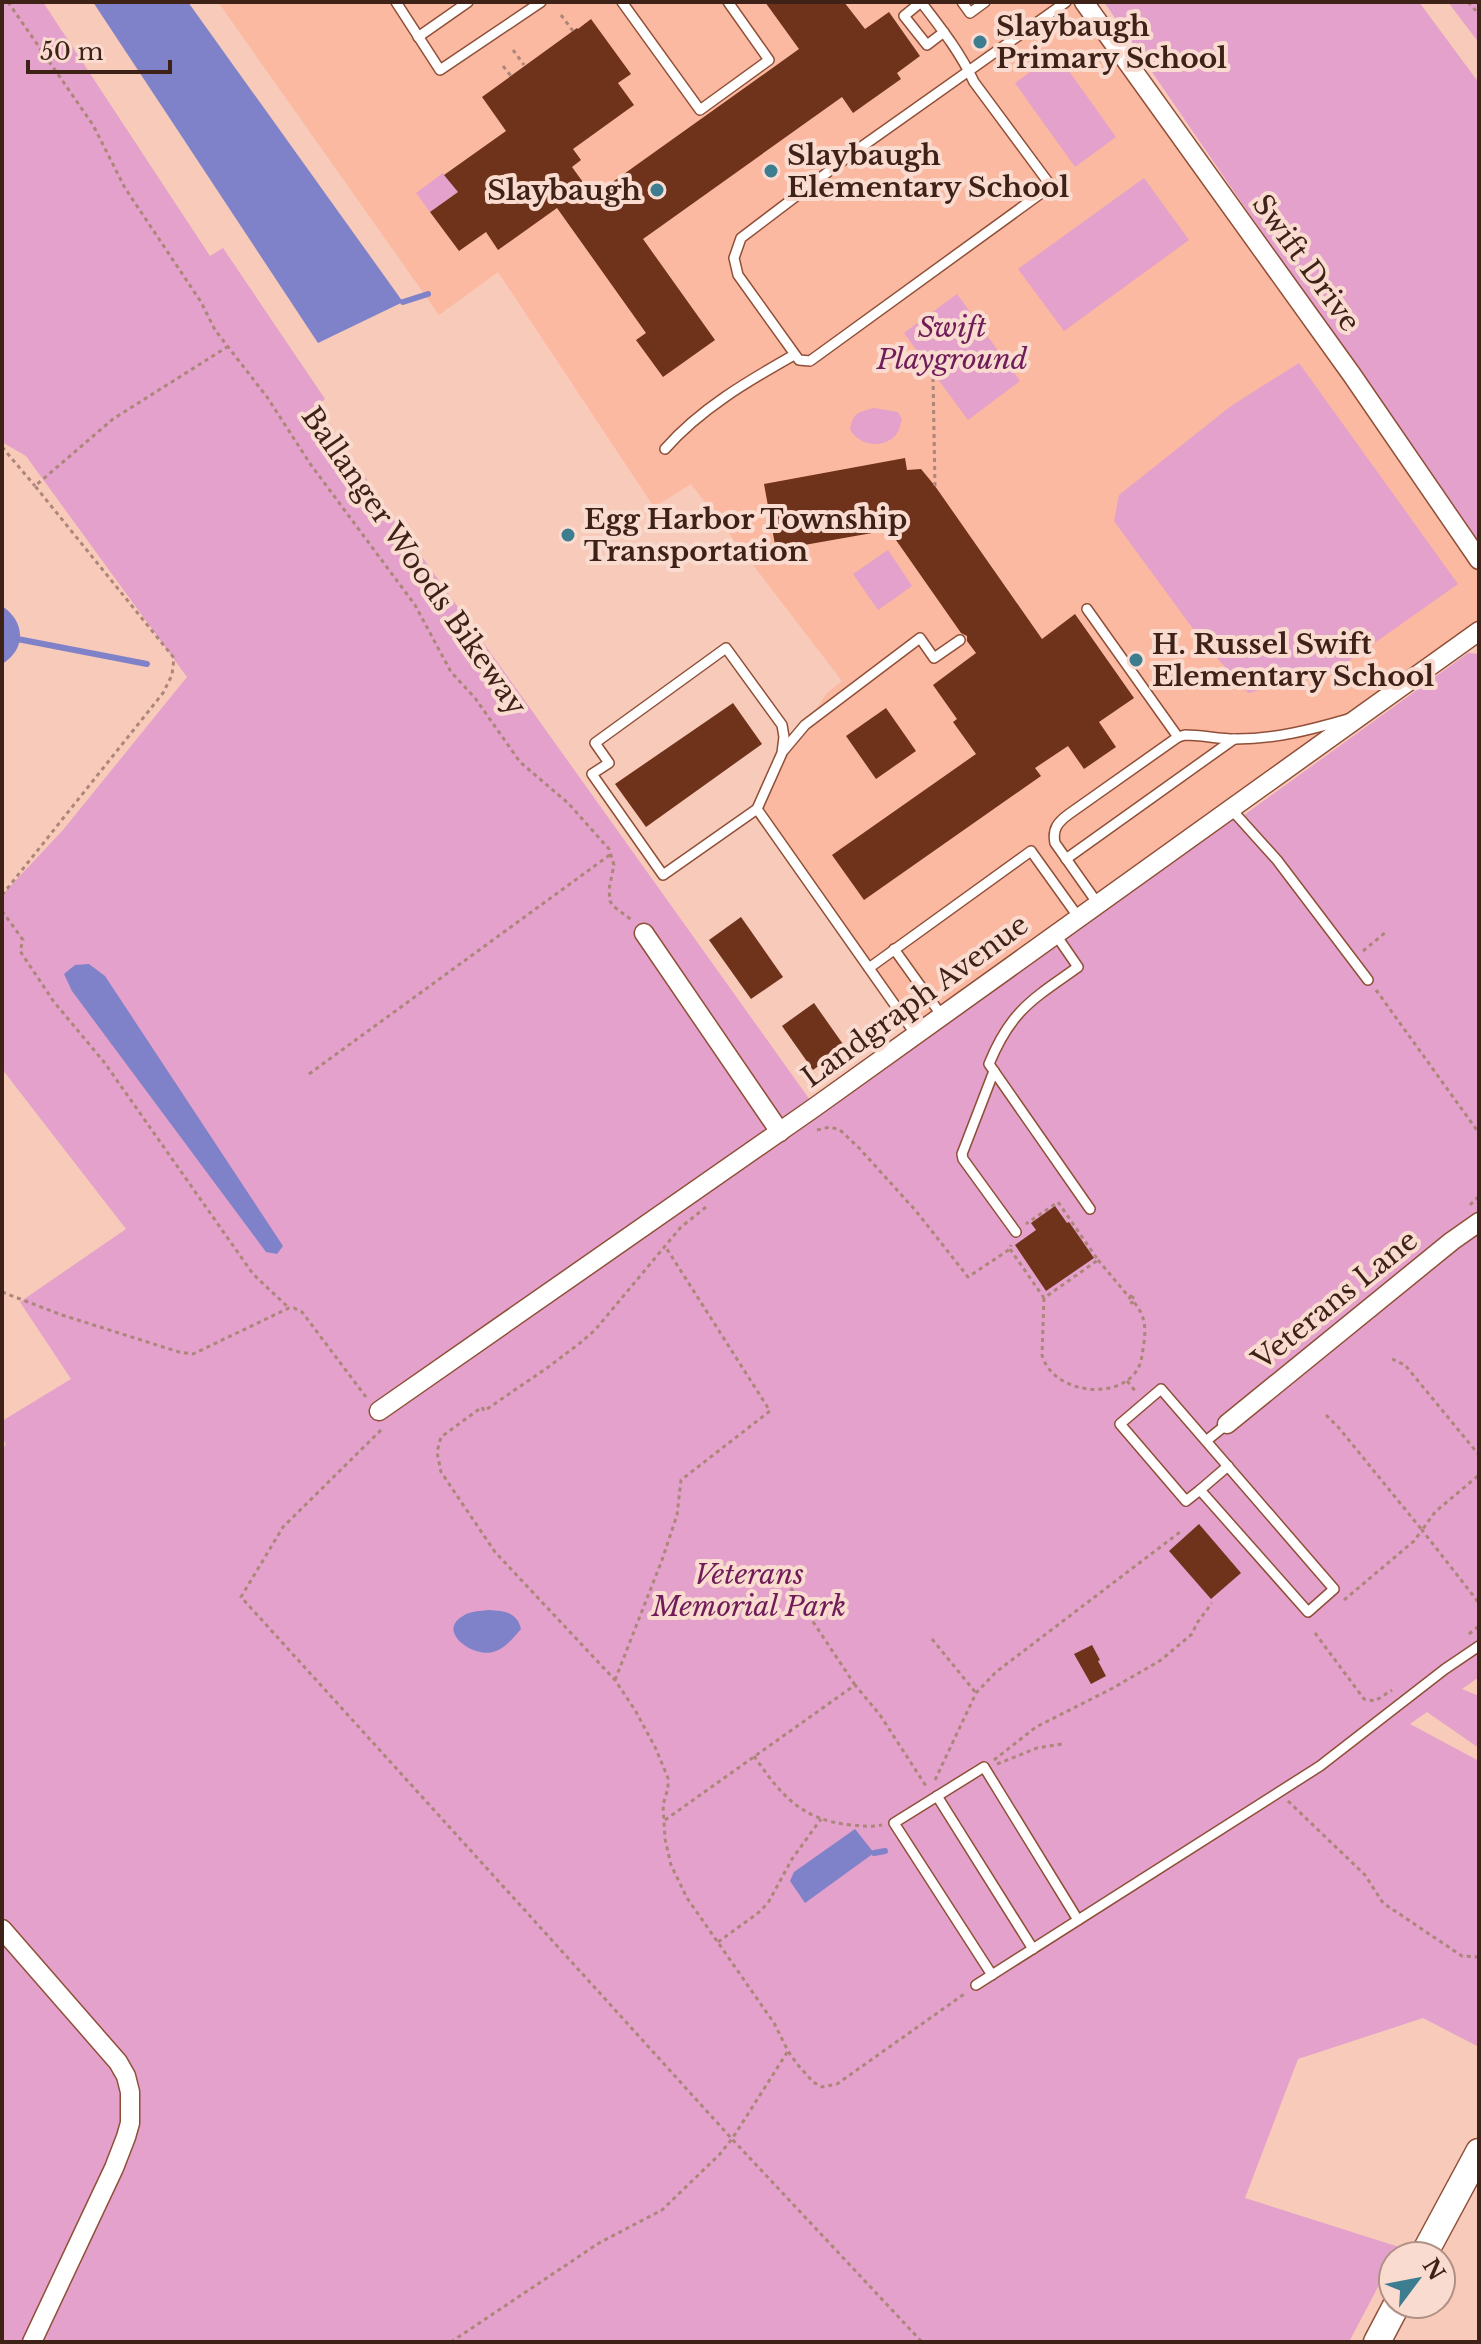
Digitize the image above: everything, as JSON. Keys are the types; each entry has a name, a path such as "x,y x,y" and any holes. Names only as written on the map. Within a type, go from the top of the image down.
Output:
{"main road":[{"path":"1432,2240 1479,2152"},
{"path":"1377,2342 1389,2320"}],"street":[{"name":"Swift Drive","path":"1084,2 1352,375 1479,560"},
{"name":"Landgraph Avenue","path":"381,1410 780,1132 1479,631"},
{"path":"644,933 780,1132"},
{"name":"Veterans Lane","path":"1227,1424 1479,1222"},
{"path":"2,1929 118,2062 126,2076 131,2106 126,2137 114,2168 32,2342"}],"lane":[{"path":"396,2 440,70 541,2"},
{"path":"418,37 468,2"},
{"path":"622,2 700,110 769,60 728,2"},
{"path":"944,32 927,45 904,16 921,2 944,32 959,52 968,70 974,82 1051,186 810,361 799,360 738,275 734,258 741,238 968,70 1066,2"},
{"path":"962,2 970,13 985,2"},
{"path":"665,449 682,430 756,376 794,355"},
{"path":"1087,609 1178,737"},
{"path":"782,753 782,725 726,648 595,743 609,763 592,774 663,875 757,809 782,753 805,725 920,638 934,658 960,640"},
{"path":"1098,904 1058,848 1054,832 1060,821 1178,737 1194,735 1234,739 1300,733 1363,714"},
{"path":"1066,859 1234,739"},
{"path":"757,809 916,1035"},
{"path":"1231,809 1277,860 1368,980"},
{"path":"869,968 1031,851 1079,918"},
{"path":"1056,935 1078,967 1026,1004 1010,1021 989,1064 1090,1209"},
{"path":"894,949 942,1016"},
{"path":"994,1071 962,1154 1016,1232"},
{"path":"1200,1490 1308,1612 1334,1589 1228,1466 1161,1389 1120,1424 1186,1501 1228,1466"},
{"path":"1206,1441 1227,1424"},
{"path":"976,1985 1280,1793 1479,1646"},
{"path":"992,1975 894,1823 984,1767 1078,1920"},
{"path":"937,1796 1033,1949"}],"path":[{"name":"Ballanger Woods Bikeway","path":"8,2 93,125 125,188 201,302 215,330 415,605 458,681 475,698 520,762 574,809 611,854"},
{"path":"1468,2 1479,14"},
{"path":"561,15 573,31"},
{"path":"513,50 524,65"},
{"path":"503,66 511,76"},
{"path":"35,486 113,419 227,347"},
{"path":"935,486 933,377 936,375"},
{"path":"2,447 174,658 172,675 163,693 2,895"},
{"path":"309,1074 611,854 614,869 609,889 610,901 644,933"},
{"path":"2,911 23,940 20,951 54,1002 104,1062 253,1274 289,1308"},
{"path":"1386,932 1362,950 1378,971 1368,980 1479,1133"},
{"path":"812,1132 825,1127 840,1130 916,1211 968,1277 1010,1249 1016,1232 1058,1202 1098,1260 1129,1297 1134,1297 1143,1315 1145,1336 1140,1365 1135,1374 1111,1387 1080,1388 1062,1382 1052,1374 1042,1355 1044,1298 1010,1249"},
{"path":"716,1200 681,1227 585,1339 484,1411 482,1407 443,1434 438,1447 441,1472 495,1552 615,1680 647,1731 668,1778 663,1805 665,1839 674,1871 690,1904 774,2023 788,2051 813,2082 822,2087 837,2084 976,1985"},
{"path":"615,1680 677,1515 681,1480 770,1411 665,1246"},
{"path":"1044,1298 1098,1260"},
{"path":"2,1292 62,1315 193,1354 289,1308 302,1312 362,1394 381,1410 381,1429 283,1527 241,1597 732,2139 922,2342"},
{"path":"1392,1359 1405,1365 1479,1455"},
{"path":"1127,1381 1138,1393"},
{"path":"1326,1415 1479,1603"},
{"path":"1344,1600 1414,1541 1435,1512 1479,1475"},
{"path":"937,1796 935,1781 976,1693 996,1672 1180,1532"},
{"path":"782,1575 855,1685 880,1715 927,1787 937,1796"},
{"path":"984,1767 1036,1727 1161,1660 1192,1634 1212,1603"},
{"path":"1467,1635 1479,1626"},
{"path":"1315,1633 1364,1699 1375,1701 1398,1687"},
{"path":"932,1639 976,1693"},
{"path":"665,1820 855,1685"},
{"path":"984,1767 1037,1748 1062,1744"},
{"path":"754,1756 785,1797 821,1819 872,1827 894,1823"},
{"path":"1280,1793 1365,1875 1383,1903 1462,1956 1479,1957"},
{"path":"718,1942 768,1903 792,1859 821,1819"},
{"path":"451,2342 599,2243 662,2210 732,2139 788,2051"}],"shaded area":[{"path":"218,2 1084,2 1479,560 1479,639 916,1035 757,809 782,753 827,693 842,681 691,484 654,507 498,272 439,315"}],"green space":[{"name":"Veterans Memorial Park","path":"2,2 43,2 210,256 223,248 325,399 315,407 815,1107 1231,809 1240,818 1468,653 1479,654 1479,1677 1462,1689 1479,1696 1479,1748 1427,1712 1410,1724 1479,1761 1479,2047 1423,2018 1298,2059 1245,2198 1377,2240 1377,2289 1349,2342 2,2342 2,1447 6,1445 2,1437 2,1421 71,1379 20,1302 126,1229 2,1069 2,895 63,830 187,677 26,456 2,442"},
{"path":"1104,2 1419,2 1479,83 1479,549"},
{"path":"1448,2 1479,2 1479,43"},
{"path":"1056,53 1116,137 1075,167 1015,83"},
{"path":"443,173 458,192 430,212 416,193"},
{"path":"1144,178 1189,240 1064,331 1018,269"},
{"name":"Swift Playground","path":"957,294 1020,381 968,420 904,333"},
{"path":"1299,363 1458,584 1332,673 1248,693 1202,641 1114,521 1119,495 1231,406"},
{"path":"874,408 898,412 902,419 896,435 888,441 870,444 858,439 850,429 858,414"},
{"path":"888,550 912,586 878,610 853,574"}],"water":[{"path":"93,2 188,2 403,302 318,343"},
{"path":"2,606 15,619 20,635 16,651 2,664"},
{"path":"89,964 105,976 283,1246 277,1254 266,1252 72,991 64,974 75,965"},
{"path":"489,1610 510,1614 517,1619 521,1629 500,1649 478,1652 462,1643 454,1629 456,1622 466,1614"},
{"path":"855,1829 874,1853 805,1903 790,1881 794,1872"}],"building":[{"name":"Slaybaugh","path":"765,2 844,2 865,29 889,12 920,56 897,73 901,79 853,113 842,97 643,239 715,340 663,377 636,340 646,333 557,208 498,250 486,232 459,251 430,212 458,192 444,175 506,131 482,97 591,19 631,74 618,83 634,105 573,149 581,160 572,167 593,196 799,49"},
{"path":"905,458 907,470 921,469 935,486 1042,639 1075,614 1134,698 1099,722 1116,747 1084,769 1068,746 1035,768 1041,776 864,900 832,855 976,754 953,722 957,719 933,685 976,653 967,636 961,633 889,530 776,550 764,484"},
{"path":"733,703 762,744 646,827 615,784"},
{"path":"886,708 916,751 876,779 846,736"},
{"path":"741,917 783,977 751,999 709,940"},
{"path":"814,1003 845,1047 813,1070 782,1026"},
{"path":"1055,1206 1094,1258 1046,1291 1015,1245 1036,1230 1031,1223"},
{"path":"1199,1524 1241,1573 1211,1599 1169,1551"},
{"path":"1092,1645 1106,1676 1091,1684 1074,1654"}],"waterway":[{"path":"403,302 428,294"},
{"path":"2,636 147,664"},
{"path":"874,1853 885,1851"}],"place":[{"name":"Slaybaugh Primary School","path":"980,42"},
{"name":"Slaybaugh Elementary School","path":"771,171"},
{"name":"Slaybaugh","path":"657,190"},
{"name":"Egg Harbor Township Transportation","path":"568,535"},
{"name":"H. Russel Swift Elementary School","path":"1136,660"}]}
